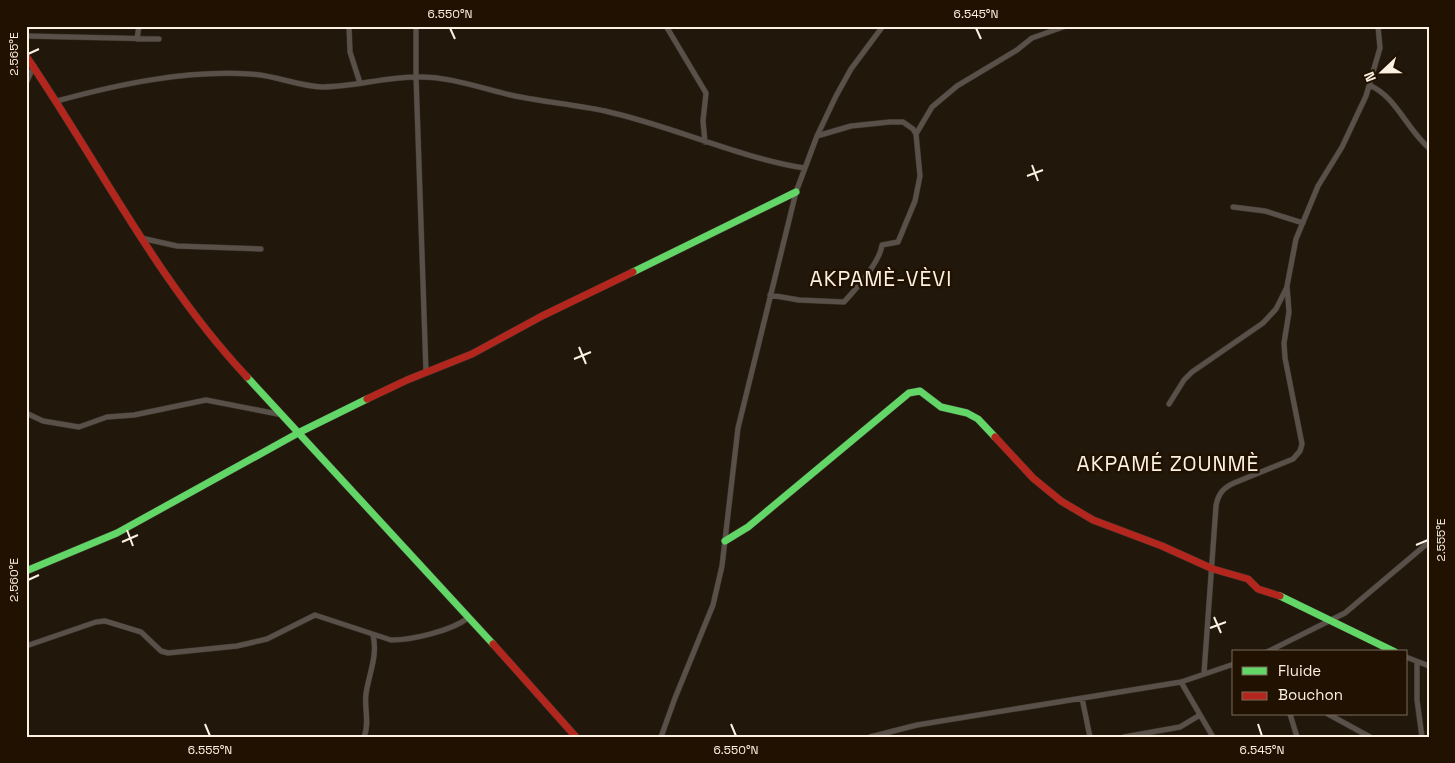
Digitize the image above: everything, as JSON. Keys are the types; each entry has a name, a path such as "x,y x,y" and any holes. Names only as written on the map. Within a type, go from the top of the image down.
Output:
{"street":[{"path":"136,39 139,26"},
{"path":"348,26 350,52 360,83"},
{"path":"416,26 426,372"},
{"path":"666,26 706,93 703,122 705,142"},
{"path":"661,737 713,605 725,541 738,428 796,192 817,136 851,68 883,26"},
{"path":"770,295 799,300 844,302 858,287 881,253 882,244 898,242 911,211 920,176 916,134 932,107 957,86 1017,50 1032,38 1066,26"},
{"path":"1169,404 1184,380 1192,372 1263,323 1276,309 1287,286 1296,239 1318,186 1342,147 1369,85 1380,48 1378,26"},
{"path":"26,36 159,39"},
{"path":"26,56 57,101 141,238 180,297 228,357 412,554 576,737"},
{"path":"26,83 28,75 34,66"},
{"path":"57,101 147,81 221,74 274,77 305,86 325,87 416,76 432,77 518,97 603,111 640,120 755,158 804,168"},
{"path":"1369,85 1384,93 1406,125 1429,148"},
{"path":"817,136 851,126 898,122 908,125 916,134"},
{"path":"26,571 117,532 300,432 426,372 472,354 542,316 796,192"},
{"path":"1233,207 1265,211 1303,223"},
{"path":"141,238 176,246 261,248"},
{"path":"1204,673 1213,569 1216,506 1220,493 1225,487 1234,482 1293,459 1300,451 1302,444 1285,351 1289,312 1287,286"},
{"path":"725,541 748,527 826,460 886,415 909,393 920,391 941,406 967,413 978,419 1033,478 1061,501 1093,520 1162,546 1213,569 1248,579 1258,589 1277,594 1330,622 1391,650"},
{"path":"26,413 43,421 79,427 107,417 134,415 206,400 284,415"},
{"path":"1271,650 1330,622 1374,590 1429,542"},
{"path":"26,646 101,621 140,632 161,651 168,653 237,646 267,638 315,615 391,640 402,640 457,627 468,618"},
{"path":"364,737 367,730 366,695 375,654 373,635"},
{"path":"1408,658 1429,666"},
{"path":"1418,662 1417,700 1422,737"},
{"path":"870,737 917,725 1181,682 1232,665"},
{"path":"1181,682 1212,737"},
{"path":"1082,698 1090,737"},
{"path":"1124,737 1180,727 1200,715"},
{"path":"1291,716 1297,737"},
{"path":"1332,716 1370,737"},
{"path":"1084,737 1086,723"}],"traffic: fast":[{"path":"633,272 796,192"},
{"path":"247,377 493,644"},
{"path":"725,541 748,527 909,393 920,391 941,407 967,413 978,419 995,437"},
{"path":"26,571 117,533 300,432 367,399"},
{"path":"1280,596 1391,650"}],"traffic: jam":[{"path":"26,56 157,261 215,340 247,377"},
{"path":"367,399 407,380 472,354 542,316 633,272"},
{"path":"995,437 1033,478 1061,501 1093,520 1162,546 1213,569 1248,579 1258,589 1280,596"},
{"path":"493,644 576,737"}],"district":[{"name":"AKPAMÈ-VÈVI","path":"881,279"},
{"name":"AKPAMÉ ZOUNMÈ","path":"1168,464"}]}
